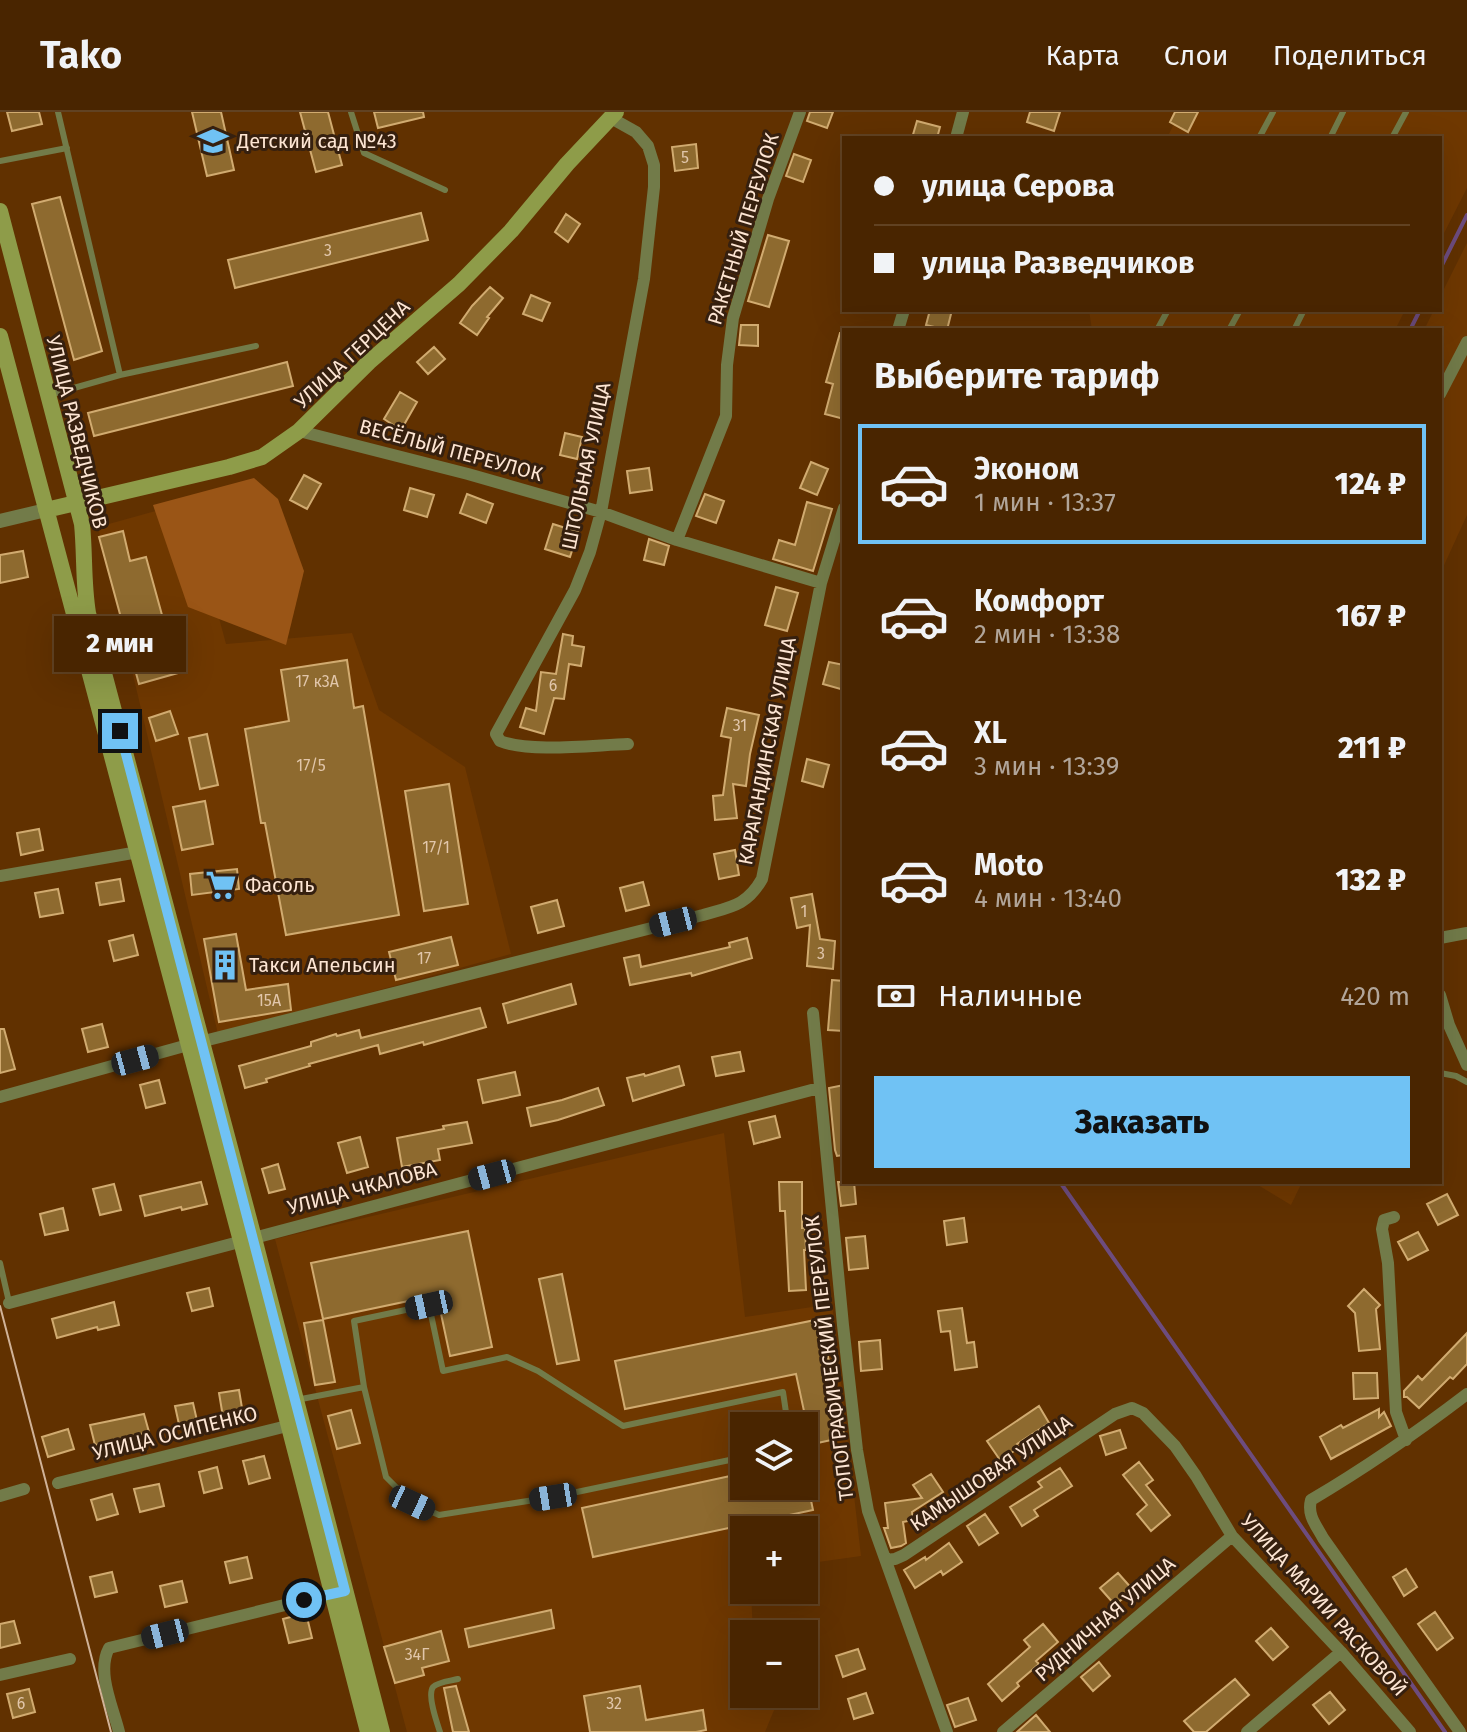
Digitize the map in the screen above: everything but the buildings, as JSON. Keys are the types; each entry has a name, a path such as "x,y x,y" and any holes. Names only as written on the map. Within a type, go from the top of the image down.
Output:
{"main road":[{"name":"УЛИЦА ГЕРЦЕНА","path":"46,510 262,457 299,431 369,362 459,284 511,231 613,115"},
{"name":"УЛИЦА РАЗВЕДЧИКОВ","path":"0,211 77,503 84,542 88,613 144,851 247,1240 296,1400 295,1424 339,1592 382,1732"},
{"path":"0,336 46,510 144,851"},
{"path":"247,1240 295,1424"},
{"path":"339,1592 368,1732"}],"street":[{"name":"РАКЕТНЫЙ ПЕРЕУЛОК","path":"677,540 726,416 727,365 733,318 768,199 800,112"},
{"path":"957,136 963,112"},
{"name":"ШТОЛЬНАЯ УЛИЦА","path":"613,115 636,132 648,146 654,165 654,187 644,279 601,512 575,590 496,734 500,741 508,745 628,744"},
{"path":"1442,390 1467,342"},
{"name":"ВЕСЁЛЫЙ ПЕРЕУЛОК","path":"299,431 601,512 677,540 821,583"},
{"path":"0,521 46,510"},
{"name":"КАРАГАНДИНСКАЯ УЛИЦА","path":"0,1097 742,903 754,893 762,879 821,583 842,515"},
{"path":"0,876 144,851"},
{"path":"1442,938 1467,933"},
{"path":"1442,1002 1467,1065"},
{"name":"ТОПОГРАФИЧЕСКИЙ ПЕРЕУЛОК","path":"813,1013 857,1450 868,1511 947,1732"},
{"name":"УЛИЦА ЧКАЛОВА","path":"9,1303 819,1088"},
{"path":"1394,1217 1384,1220 1382,1229 1388,1263 1396,1412 1406,1440"},
{"path":"1460,1732 1323,1538 1309,1509 1311,1500 1406,1440 1467,1394"},
{"name":"УЛИЦА МАРИИ РАСКОВОЙ","path":"1115,1414 1132,1408 1143,1413 1175,1446 1232,1536 1341,1652 1410,1732"},
{"name":"КАМЫШОВАЯ УЛИЦА","path":"886,1560 904,1555 1115,1414"},
{"name":"УЛИЦА ОСИПЕНКО","path":"58,1483 295,1424"},
{"path":"0,1496 24,1489"},
{"name":"РУДНИЧНАЯ УЛИЦА","path":"1003,1732 1232,1536"},
{"path":"119,1732 103,1672 104,1657 109,1648 339,1592"},
{"path":"1247,1732 1341,1652"},
{"path":"0,1675 70,1659"}],"lane":[{"path":"58,112 120,375"},
{"path":"351,112 364,153 445,190"},
{"path":"1260,136 1273,112"},
{"path":"1331,136 1343,112"},
{"path":"1393,136 1406,112"},
{"path":"0,161 67,148"},
{"path":"48,396 120,375 256,346"},
{"path":"1442,1073 1467,1082"},
{"path":"0,1263 9,1303"},
{"path":"730,1460 553,1497 439,1515 412,1503 386,1477 364,1387 354,1321 429,1305 443,1371 507,1357 538,1371 623,1426 783,1392 786,1412"},
{"path":"296,1400 364,1387"},
{"path":"440,1732 430,1694 439,1684 458,1679"}],"shaded area":[{"path":"1180,112 1467,112 1467,188 1442,237 1442,136 1168,136"},
{"path":"1467,243 1467,515 1442,570 1442,328 1425,328 1433,312 1442,312 1442,293"},
{"path":"1089,312 1404,312 1396,328 1092,328"},
{"path":"254,478 278,499 304,571 286,645 188,607 153,505"},
{"path":"188,502 226,644 352,633 379,710 465,767 511,954 218,1034 98,527"},
{"path":"724,1133 745,1317 832,1304 861,1556 818,1562 818,1516 730,1516 730,1604 752,1604 752,1620 730,1620 730,1708 775,1708 765,1732 407,1732 275,1239"},
{"path":"1256,1184 1301,1184 1291,1205"}],"waterway":[{"path":"1442,265 1467,215"},
{"path":"1411,328 1419,312"},
{"path":"1061,1184 1445,1732"}],"tram line":[{"path":"0,1306 111,1732"}],"place":[{"name":"Детский сад №43","path":"213,141"},
{"name":"Фасоль","path":"221,885"},
{"name":"Такси Апельсин","path":"225,965"}],"route":[{"path":"120,731 345,1591 304,1600"}]}
